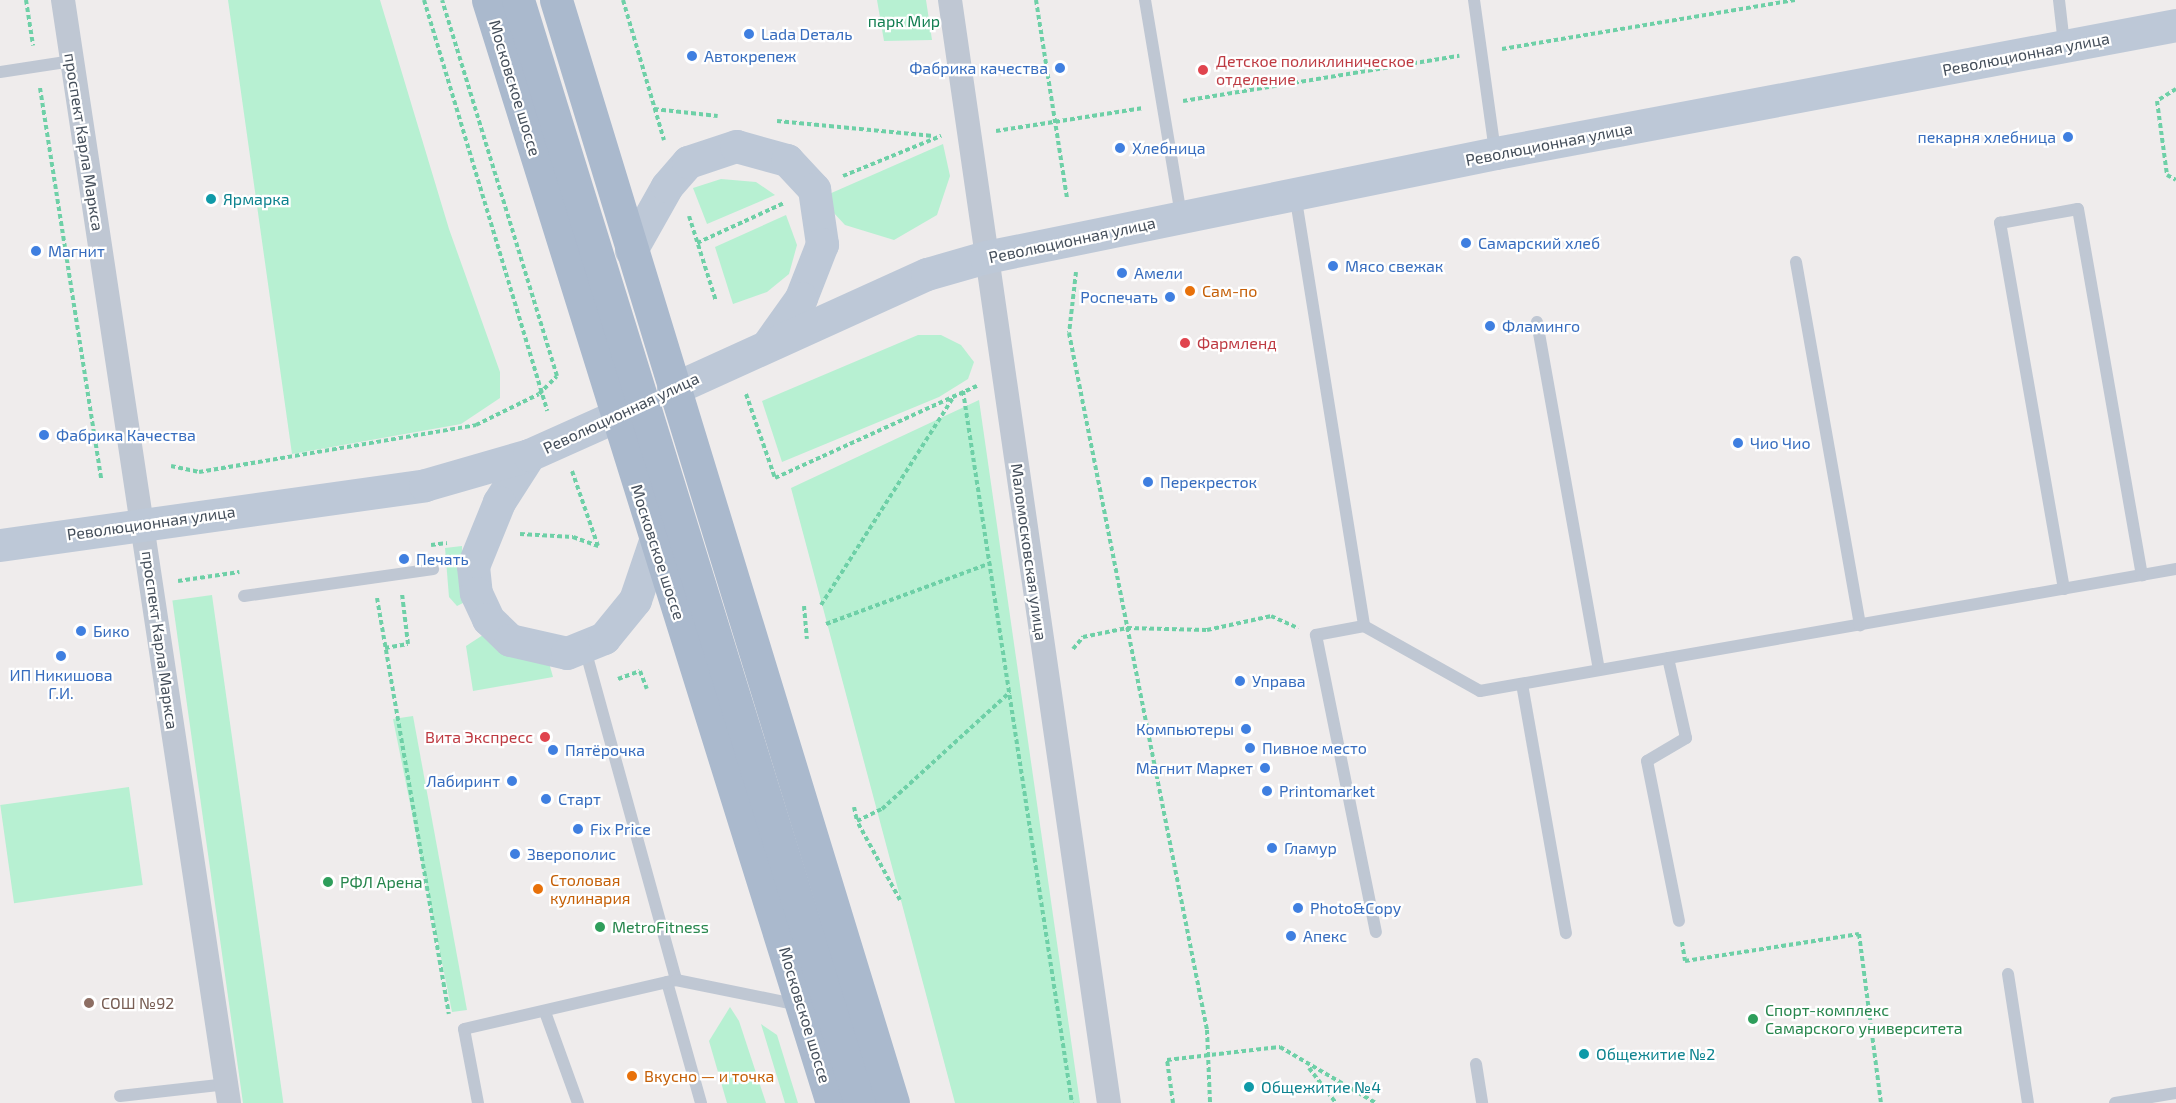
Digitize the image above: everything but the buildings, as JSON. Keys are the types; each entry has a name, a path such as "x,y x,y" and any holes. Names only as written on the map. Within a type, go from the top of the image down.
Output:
{"main road":[{"name":"Московское шоссе","path":"488,0 627,410 670,498 818,1009 832,1103"},
{"name":"Московское шоссе","path":"518,0 612,302 627,410 655,541 818,1009 860,1103"},
{"path":"556,0 893,1103"},
{"name":"Революционная улица","path":"0,544 425,485 529,455 769,343 927,274 986,257 1496,153 2176,25"},
{"path":"612,302 631,250 676,174 710,151 736,146 787,160 822,244 801,298 769,343"},
{"path":"529,455 482,538 473,566 476,593 488,619 510,639 547,652 585,649 628,613 670,498"}],"street":[{"name":"проспект Карла Маркса","path":"63,0 228,1093"},
{"name":"Маломосковская улица","path":"950,0 1108,1103"}],"lane":[{"path":"1145,0 1160,105 1181,217"},
{"path":"1474,0 1479,52 1496,153"},
{"path":"2059,0 2065,46"},
{"path":"0,72 72,61"},
{"path":"1295,193 1364,626"},
{"path":"2064,589 2000,223 2078,209 2142,575"},
{"path":"1796,262 1860,625"},
{"path":"1537,322 1599,670"},
{"path":"244,596 433,569"},
{"path":"1376,932 1316,635 1364,626 1480,691 2176,569"},
{"path":"585,649 672,981 701,1103"},
{"path":"1668,658 1686,738 1647,761 1679,921"},
{"path":"1522,684 1566,933"},
{"path":"2008,974 2028,1103"},
{"path":"478,1103 464,1029 672,981 818,1009"},
{"path":"545,1012 578,1103"},
{"path":"1476,1064 1482,1103"},
{"path":"120,1096 228,1093"},
{"path":"2115,1103 2176,1093"}],"path":[{"path":"26,0 101,479"},
{"path":"424,0 528,351"},
{"path":"171,466 199,472 476,425 539,394 557,376 542,315 442,0"},
{"path":"623,0 654,109 716,301"},
{"path":"1036,0 1067,198"},
{"path":"770,120 934,136 969,135 1795,0"},
{"path":"2176,89 2157,101 2167,175 2176,180"},
{"path":"654,109 724,116"},
{"path":"697,243 934,136"},
{"path":"1077,259 1069,333 1207,1030 1204,1058 1210,1103"},
{"path":"746,394 775,478 980,385"},
{"path":"963,391 1011,692 1072,1103"},
{"path":"821,604 956,395"},
{"path":"826,624 991,563"},
{"path":"385,648 408,644 399,574"},
{"path":"374,577 451,1021"},
{"path":"804,606 807,639"},
{"path":"1047,680 1083,637 1127,628 1207,630 1271,616 1316,635"},
{"path":"618,679 640,672 646,689"},
{"path":"856,821 882,809 1011,692"},
{"path":"854,807 856,821 900,900"},
{"path":"1679,921 1685,961 1859,934 1881,1103"},
{"path":"1173,1103 1167,1060 1204,1058 1280,1047 1306,1065 1376,1103"},
{"path":"1306,1065 1336,1103"}],"green space":[{"path":"228,0 380,0 449,229 500,372 500,398 461,424 292,454"},
{"name":"парк Мир","path":"877,0 926,0 932,40 884,41"},
{"path":"943,144 950,176 937,215 894,240 845,225 820,198"},
{"path":"721,179 756,182 775,195 707,224 693,188"},
{"path":"786,215 797,245 789,274 767,292 733,304 715,247"},
{"path":"918,335 941,335 961,345 974,362 968,379 939,397 782,462 762,401"},
{"path":"979,400 1080,1103 955,1103 791,488"},
{"path":"462,546 463,603 457,606 449,597 445,548"},
{"path":"212,595 283,1103 243,1103 172,601"},
{"path":"486,633 549,663 553,677 473,691 466,646"},
{"path":"413,716 467,1010 452,1012 393,719"},
{"path":"129,787 143,885 14,903 0,805"},
{"path":"730,1007 739,1021 766,1103 727,1103 709,1041"},
{"path":"761,1024 777,1035 798,1103 785,1103"}],"place":[{"name":"Lada Dеталь","path":"749,34"},
{"name":"Автокрепеж","path":"692,56"},
{"name":"Фабрика качества","path":"1060,68"},
{"name":"Детское поликлиническое отделение","path":"1203,70"},
{"name":"пекарня хлебница","path":"2068,137"},
{"name":"Хлебница","path":"1120,148"},
{"name":"Ярмарка","path":"211,199"},
{"name":"Самарский хлеб","path":"1466,243"},
{"name":"Магнит","path":"36,251"},
{"name":"Мясо свежак","path":"1333,266"},
{"name":"Амели","path":"1122,273"},
{"name":"Сам-по","path":"1190,291"},
{"name":"Роспечать","path":"1170,297"},
{"name":"Фламинго","path":"1490,326"},
{"name":"Фармленд","path":"1185,343"},
{"name":"Фабрика Качества","path":"44,435"},
{"name":"Чио Чио","path":"1738,443"},
{"name":"Перекресток","path":"1148,482"},
{"name":"Печать","path":"404,559"},
{"name":"Бико","path":"81,631"},
{"name":"ИП Никишова Г.И.","path":"61,656"},
{"name":"Управа","path":"1240,681"},
{"name":"Компьютеры","path":"1246,729"},
{"name":"Вита Экспресс","path":"545,737"},
{"name":"Пивное место","path":"1250,748"},
{"name":"Пятёрочка","path":"553,750"},
{"name":"Магнит Маркет","path":"1265,768"},
{"name":"Лабиринт","path":"512,781"},
{"name":"Printomarket","path":"1267,791"},
{"name":"Старт","path":"546,799"},
{"name":"Fix Price","path":"578,829"},
{"name":"Гламур","path":"1272,848"},
{"name":"Зверополис","path":"515,854"},
{"name":"РФЛ Арена","path":"328,882"},
{"name":"Столовая кулинария","path":"538,889"},
{"name":"Photo&Copy","path":"1298,908"},
{"name":"MetroFitness","path":"600,927"},
{"name":"Апекс","path":"1291,936"},
{"name":"СОШ №92","path":"89,1003"},
{"name":"Спорт-комплекс Самарского университета","path":"1753,1019"},
{"name":"Общежитие №2","path":"1584,1054"},
{"name":"Вкусно — и точка","path":"632,1076"},
{"name":"Общежитие №4","path":"1249,1087"}]}
